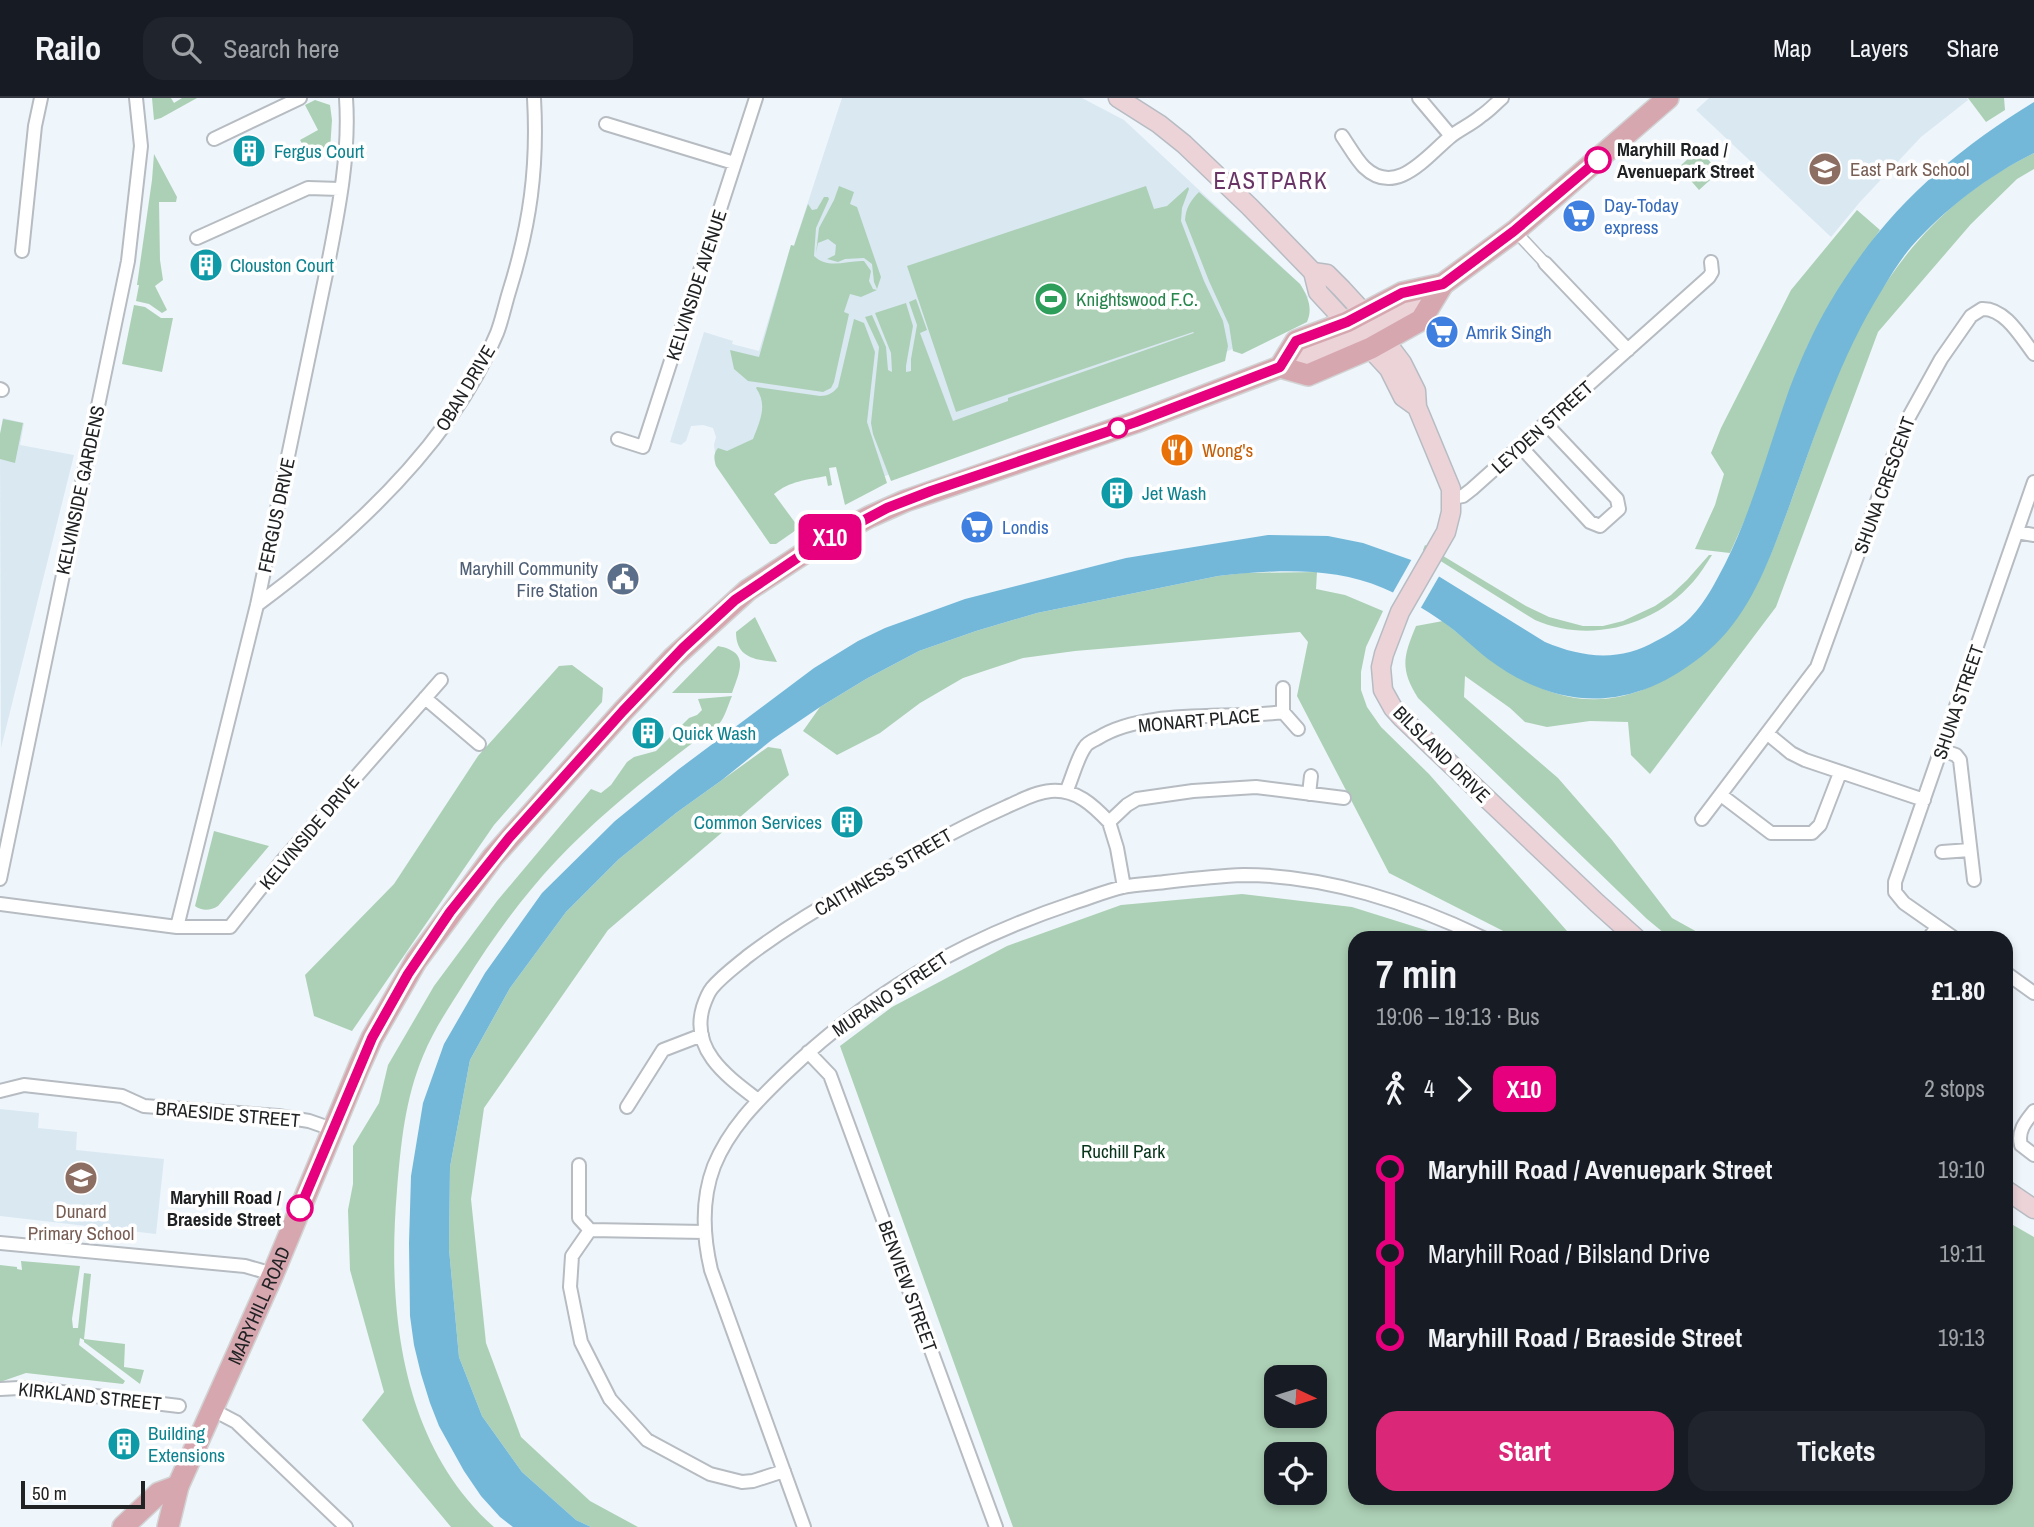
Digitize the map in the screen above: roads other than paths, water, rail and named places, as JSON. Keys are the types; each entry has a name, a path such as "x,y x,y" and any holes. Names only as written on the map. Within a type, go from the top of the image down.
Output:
{"main road":[{"name":"BILSLAND DRIVE","path":"1118,98 1159,124 1184,144 1313,272 1318,292 1367,331 1403,397 1417,407 1448,478 1452,498 1451,512 1444,538 1401,612 1387,643 1381,667 1383,690 1402,718 1628,931"},
{"path":"1443,284 1402,293 1367,331 1308,375 1280,367 1296,341 1367,331 1421,320 1443,284 1514,231 1668,98"},
{"name":"MARYHILL ROAD","path":"168,1527 177,1486 273,1274 372,1038 398,990 423,950 466,892 523,822 683,648 735,600 815,546 887,508 1136,422 1280,367"},
{"path":"2013,1195 2034,1209"},
{"path":"123,1527 159,1493 177,1486"}],"street":[{"path":"22,251 35,125 41,98"},
{"name":"KELVINSIDE GARDENS","path":"0,879 128,261 141,146 136,98"},
{"path":"215,139 300,98"},
{"name":"FERGUS DRIVE","path":"177,927 257,606 327,269 345,152 346,98"},
{"name":"OBAN DRIVE","path":"257,606 306,569 395,484 441,429 484,360 498,331 529,217 534,180 534,98"},
{"name":"KELVINSIDE AVENUE","path":"618,439 643,447 756,98"},
{"path":"1419,98 1451,136"},
{"path":"1342,136 1364,167 1379,177 1400,177 1420,165 1451,136 1502,98"},
{"path":"606,124 734,163"},
{"path":"197,239 308,188 340,189"},
{"path":"1514,231 1628,350"},
{"name":"LEYDEN STREET","path":"1452,498 1469,492 1709,277 1712,272 1711,262"},
{"name":"SHUNA CRESCENT","path":"1702,819 1820,661 1901,433 1927,381 1963,327 1978,310 1995,310 2034,354"},
{"path":"1520,446 1590,522 1600,526 1619,509 1617,499 1546,424"},
{"name":"SHUNA STREET","path":"1937,926 1900,900 1895,887 2034,482"},
{"path":"2017,532 2034,535"},
{"name":"KELVINSIDE DRIVE","path":"0,904 177,927 230,927 283,860 441,680"},
{"name":"MONART PLACE","path":"1283,688 1283,712 1298,729"},
{"path":"425,698 479,744"},
{"name":"MONART PLACE","path":"1066,792 1085,746 1111,730 1148,722 1283,712"},
{"path":"1768,734 1799,758 1924,800"},
{"path":"1941,750 1956,755 1960,760 1974,880"},
{"path":"1721,795 1772,833 1812,833 1821,825 1840,773"},
{"path":"1309,794 1311,776"},
{"path":"1109,822 1137,799 1182,792 1256,787 1344,798"},
{"path":"1066,792 1080,796 1109,822 1124,887"},
{"name":"CAITHNESS STREET","path":"702,1035 700,1021 710,990 778,934 878,874 976,820 1039,793 1066,792"},
{"path":"1942,852 1970,849"},
{"name":"MURANO STREET","path":"804,1527 715,1282 709,1262 704,1213 707,1192 723,1146 758,1100 808,1052 845,1021 942,957 1030,918 1124,887 1245,875 1282,878 1380,897 1435,916 1468,931"},
{"path":"1934,931 1937,926 1944,931"},
{"path":"2013,978 2034,993"},
{"path":"627,1107 663,1050 702,1035 706,1052 715,1064 758,1100"},
{"name":"BENVIEW STREET","path":"808,1052 830,1075 996,1527"},
{"name":"BRAESIDE STREET","path":"0,1091 24,1085 122,1096 144,1106 278,1116 313,1122 332,1129"},
{"path":"2034,1111 2019,1136 2021,1145 2034,1155"},
{"path":"579,1165 579,1218 590,1230 705,1232"},
{"path":"590,1230 572,1256 570,1287 581,1342 610,1399 647,1440 710,1474 743,1482 784,1471"},
{"path":"0,1243 246,1266 273,1274"},
{"name":"KIRKLAND STREET","path":"0,1389 45,1390 179,1406"},
{"path":"213,1410 236,1422 346,1527"}],"water":[{"path":"2034,102 2034,153 1968,194 1924,233 1899,262 1867,316 1841,369 1774,546 1748,603 1723,636 1681,671 1627,695 1572,697 1544,690 1516,677 1488,659 1429,612 1363,581 1302,572 1218,576 1037,613 919,651 866,679 773,739 619,859 566,912 510,988 470,1060 450,1167 449,1249 459,1357 482,1416 522,1472 576,1520 591,1527 513,1527 500,1517 464,1471 439,1426 414,1345 410,1316 411,1176 423,1103 444,1044 485,973 542,893 615,821 679,769 814,668 858,641 885,628 965,599 1126,558 1268,535 1328,536 1363,543 1414,561 1545,642 1573,652 1615,655 1642,648 1656,641 1691,617 1706,598 1725,564 1752,500 1802,357 1823,314 1849,272 1894,215 1944,166"}],"place":[{"name":"Fergus Court","path":"249,151"},
{"name":"Maryhill Road / Avenuepark Street","path":"1598,160"},
{"name":"East Park School","path":"1825,169"},
{"name":"Day-Today express","path":"1579,216"},
{"name":"Clouston Court","path":"206,265"},
{"name":"Knightswood F.C.","path":"1051,299"},
{"name":"Amrik Singh","path":"1442,332"},
{"name":"Wong's","path":"1177,450"},
{"name":"Jet Wash","path":"1117,493"},
{"name":"Londis","path":"977,527"},
{"name":"Maryhill Community Fire Station","path":"623,579"},
{"name":"Quick Wash","path":"648,733"},
{"name":"Common Services","path":"847,822"},
{"name":"Dunard Primary School","path":"81,1178"},
{"name":"Maryhill Road / Braeside Street","path":"300,1208"},
{"name":"Building Extensions","path":"124,1444"}],"district":[{"name":"EASTPARK","path":"1271,181"}],"park label":[{"name":"Ruchill Park","path":"1123,1151"}]}
